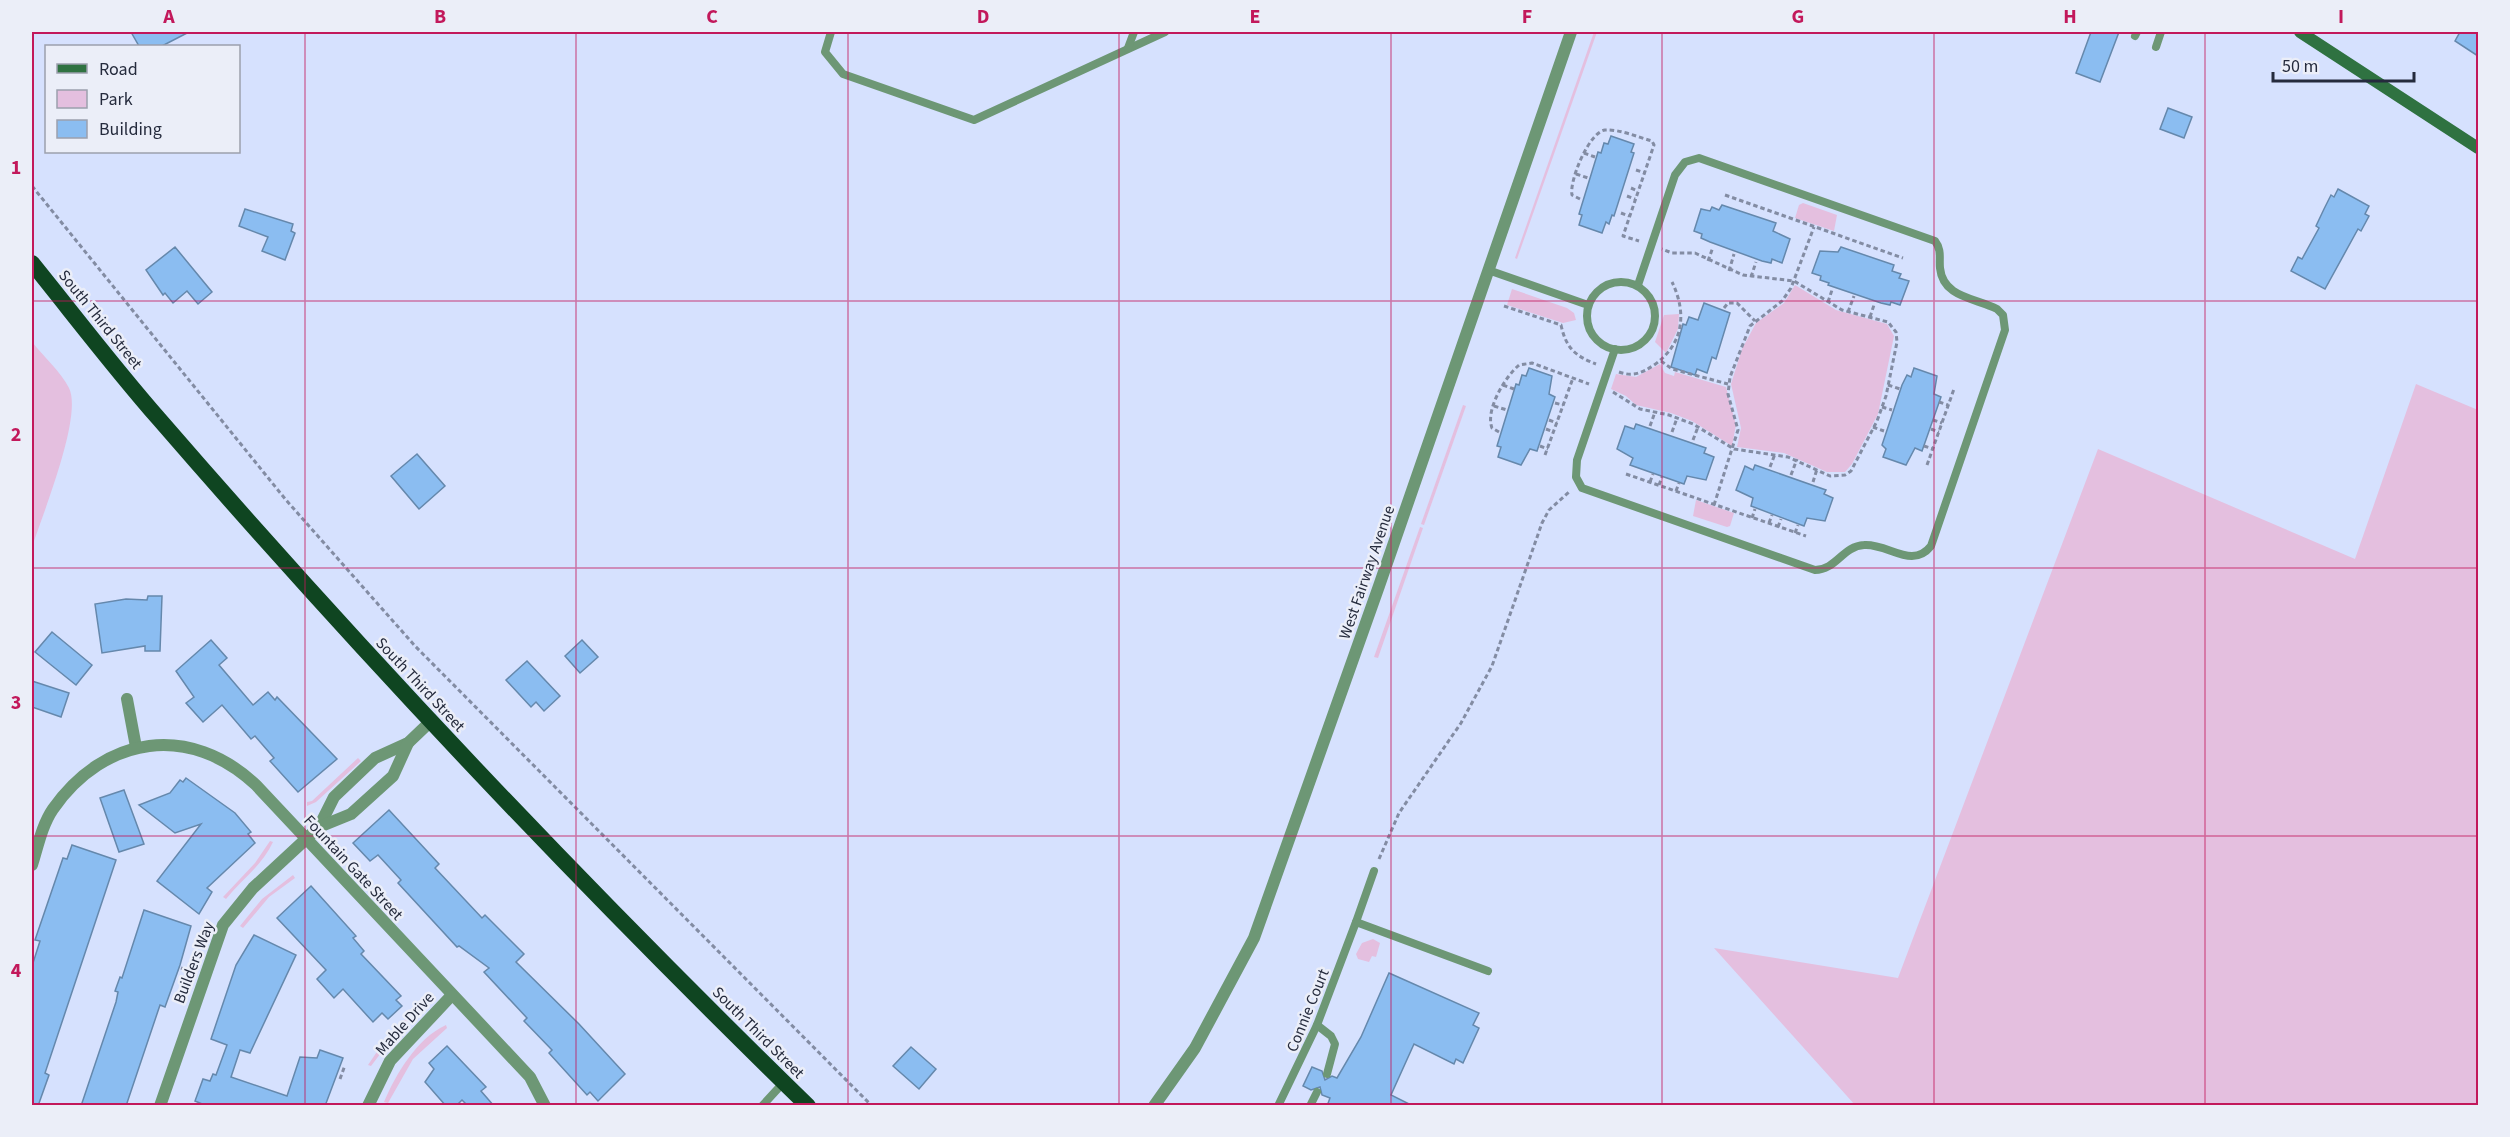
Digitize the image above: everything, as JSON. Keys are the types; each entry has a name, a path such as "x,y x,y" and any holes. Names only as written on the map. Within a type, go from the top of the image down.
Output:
{"highway":[{"name":"South Third Street","path":"32,263 158,418 430,722 808,1106"}],"main road":[{"path":"2300,32 2478,148"}],"street":[{"name":"West Fairway Avenue","path":"1154,1106 1196,1048 1254,938 1571,32"},
{"path":"32,865 46,822 63,797 92,771 136,747 126,699"},
{"name":"Builders Way","path":"319,827 334,797 375,758 408,743 430,722"},
{"name":"Builders Way","path":"160,1106 223,925 253,888 319,827 351,814 393,776 408,743"},
{"name":"Fountain Gate Street","path":"136,747 175,746 230,764 256,786 451,996 530,1077 545,1106"},
{"name":"Mable Drive","path":"368,1106 390,1061 451,996"}],"lane":[{"path":"831,32 825,52 843,74 974,120 1165,32"},
{"path":"1128,48 1134,32"},
{"path":"2156,47 2162,32"},
{"path":"1615,349 1577,460 1576,477 1579,485 1593,494 1815,570 1827,568 1847,550 1864,544 1908,557 1922,555 1931,546 2005,330 2003,315 1997,309 1948,288 1940,271 1938,245 1929,237 1707,158 1685,162 1675,175 1638,285"},
{"path":"1488,270 1588,305"},
{"path":"1624,281 1638,285 1653,303 1654,325 1646,339 1636,346 1615,349 1604,345 1592,334 1587,320 1588,305 1597,292 1609,283 1624,281"},
{"name":"Connie Court","path":"1280,1103 1317,1025 1374,871"},
{"path":"1356,922 1488,971"},
{"path":"1317,1025 1331,1036 1335,1044 1327,1074"},
{"path":"762,1106 784,1082"},
{"path":"1310,1106 1317,1092"},
{"path":"1280,1103 1290,1106"}],"path":[{"path":"1580,199 1572,195 1571,190 1584,153 1596,134 1603,130 1652,141 1654,145 1623,236 1639,241"},
{"path":"1584,153 1595,156"},
{"path":"1636,170 1644,173"},
{"path":"1576,174 1588,178"},
{"path":"32,186 286,500 416,646 872,1106"},
{"path":"1631,188 1638,191"},
{"path":"1725,195 1903,258"},
{"path":"1627,196 1635,199"},
{"path":"1621,213 1629,216"},
{"path":"1714,504 1734,449 1738,430 1728,384 1744,339 1755,321 1782,302 1794,281 1814,226"},
{"path":"1708,261 1713,247"},
{"path":"1611,392 1622,395 1635,407 1677,418 1698,427 1734,449 1797,459 1838,476 1851,471 1882,407 1897,342 1896,332 1888,322 1848,312 1828,303 1794,281 1751,277 1729,271 1690,252 1672,253 1661,249"},
{"path":"1729,271 1734,254"},
{"path":"1751,277 1756,262"},
{"path":"1618,372 1634,375 1660,360 1674,346 1682,325 1681,305 1672,282"},
{"path":"1828,303 1832,290"},
{"path":"1848,312 1854,296"},
{"path":"1724,308 1728,303 1737,303 1749,312 1755,321"},
{"path":"1870,318 1874,305"},
{"path":"1504,306 1561,325 1564,337 1574,355 1596,364"},
{"path":"1660,360 1672,369 1728,384"},
{"path":"1499,432 1492,428 1490,423 1494,406 1512,370 1524,363 1589,384"},
{"path":"1545,455 1572,378"},
{"path":"1888,385 1900,389"},
{"path":"1503,386 1514,389"},
{"path":"1928,465 1954,389"},
{"path":"1939,402 1948,405"},
{"path":"1555,403 1563,405"},
{"path":"1494,406 1507,410"},
{"path":"1882,407 1892,410"},
{"path":"1650,426 1656,412"},
{"path":"1672,432 1677,418"},
{"path":"1549,420 1557,423"},
{"path":"1933,420 1942,423"},
{"path":"1693,440 1698,427"},
{"path":"1873,427 1884,431"},
{"path":"1546,429 1554,432"},
{"path":"1931,429 1939,432"},
{"path":"1540,446 1548,449"},
{"path":"1924,446 1933,449"},
{"path":"1770,467 1775,454"},
{"path":"1791,475 1797,459"},
{"path":"1632,476 1635,469"},
{"path":"1813,482 1817,469"},
{"path":"1626,474 1806,536"},
{"path":"1650,482 1653,474"},
{"path":"1659,485 1662,477"},
{"path":"1676,491 1679,483"},
{"path":"1374,871 1399,813 1461,723 1492,666 1549,510 1562,496 1579,485"},
{"path":"1752,518 1755,509"},
{"path":"1769,523 1772,515"},
{"path":"1778,527 1781,519"},
{"path":"1795,533 1798,525"},
{"path":"180,968 186,970"},
{"path":"340,1079 345,1065"}],"green space":[{"path":"1594,32 1597,32 1517,259 1515,258"},
{"path":"1803,203 1837,215 1834,231 1795,218 1799,205"},
{"path":"1795,285 1836,310 1887,324 1894,336 1878,414 1852,464 1845,472 1827,472 1784,453 1737,447 1741,428 1731,384 1742,349 1756,323 1784,303"},
{"path":"1512,289 1567,308 1574,313 1576,320 1563,323 1507,305"},
{"path":"1679,314 1678,329 1666,353 1655,342 1664,315"},
{"path":"32,342 66,382 72,402 71,420 60,466 32,547"},
{"path":"1660,364 1665,373 1674,376 1675,372 1726,387 1736,425 1732,446 1692,421 1671,413 1636,405 1626,396 1611,389 1616,374 1636,377"},
{"path":"2416,384 2478,410 2478,1105 1855,1105 1714,948 1898,978 2098,449 2355,559"},
{"path":"1463,405 1466,406 1424,525 1421,524"},
{"path":"1696,500 1734,513 1730,526 1693,516"},
{"path":"1420,527 1423,528 1378,658 1374,657"},
{"path":"358,758 361,761 316,802 307,806 307,802 312,801"},
{"path":"270,841 273,842 257,866 226,899 223,897 255,863"},
{"path":"293,875 295,878 269,897 243,928 240,926 262,899"},
{"path":"1373,939 1380,943 1376,957 1372,956 1369,962 1358,959 1356,954 1362,943"},
{"path":"420,1004 422,1005 419,1009 393,1037 371,1066 368,1065 385,1040"},
{"path":"446,1025 447,1028 413,1059 388,1103 384,1102 401,1069 417,1048"}],"building":[{"path":"131,32 189,32 164,45 138,45"},
{"path":"2091,32 2119,32 2100,82 2076,73"},
{"path":"2460,32 2478,32 2478,56 2455,41"},
{"path":"2168,108 2192,117 2184,138 2160,129"},
{"path":"1611,136 1634,144 1631,152 1634,153 1614,216 1612,215 1609,224 1606,222 1602,233 1579,225 1582,215 1579,214 1598,152 1601,153 1604,143 1608,144"},
{"path":"2338,189 2369,206 2365,214 2369,216 2361,231 2358,229 2325,289 2291,271 2298,257 2302,259 2319,228 2316,226 2331,195 2334,197"},
{"path":"1722,205 1776,223 1773,231 1790,239 1782,263 1772,259 1771,263 1762,261 1701,238 1702,234 1694,231 1701,209 1710,211 1712,207 1719,210"},
{"path":"245,209 293,224 291,231 295,233 285,260 262,251 268,237 239,226"},
{"path":"175,247 212,292 198,304 187,291 173,303 165,293 163,295 146,270"},
{"path":"1841,247 1894,265 1892,271 1901,274 1899,278 1909,281 1900,305 1891,302 1890,305 1881,303 1828,285 1829,283 1820,280 1821,276 1812,273 1820,251 1838,252"},
{"path":"1704,303 1730,313 1716,359 1712,357 1707,373 1697,369 1695,375 1671,367 1683,324 1686,325 1689,317 1698,320"},
{"path":"1529,368 1552,376 1549,394 1555,397 1537,451 1530,449 1521,465 1498,457 1501,447 1497,446 1516,384 1519,385 1522,375 1526,376"},
{"path":"1914,368 1937,376 1934,394 1941,397 1922,451 1915,448 1906,465 1883,457 1886,449 1882,445 1902,385 1907,375 1911,377"},
{"path":"1636,424 1706,448 1704,453 1714,457 1706,480 1687,476 1684,484 1630,465 1633,458 1617,449 1625,426 1634,429"},
{"path":"417,454 445,486 419,509 391,476"},
{"path":"1755,465 1826,490 1824,494 1833,498 1825,521 1807,518 1804,526 1751,506 1753,498 1736,490 1745,466 1753,470"},
{"path":"148,596 162,596 160,651 145,651 145,646 102,653 95,604 126,599 147,600"},
{"path":"52,632 92,665 76,685 35,652"},
{"path":"211,640 227,658 219,665 253,705 268,692 275,700 277,697 337,759 298,792 270,761 274,758 255,736 251,739 222,705 203,722 186,703 194,697 176,671"},
{"path":"582,640 598,657 580,673 565,656"},
{"path":"527,661 560,696 544,711 536,702 531,707 506,680"},
{"path":"32,681 69,693 61,717 32,707"},
{"path":"186,778 235,813 251,832 248,834 255,843 207,888 212,892 199,914 157,881 201,824 175,833 139,805 170,793 180,780 183,782"},
{"path":"124,790 144,844 119,852 100,798"},
{"path":"389,810 439,864 435,868 482,918 485,915 524,954 516,962 579,1024 625,1074 598,1101 590,1092 587,1095 549,1053 552,1050 524,1021 527,1018 484,972 489,968 459,946 457,947 398,883 401,880 378,855 370,861 353,843"},
{"path":"72,845 116,860 45,1073 49,1075 38,1106 32,1106 32,966 40,941 35,940 63,858 67,859"},
{"path":"311,886 356,936 353,938 364,951 361,954 401,996 396,1000 402,1006 388,1019 382,1013 373,1022 343,989 334,998 317,979 326,970 277,918"},
{"path":"144,910 191,926 180,965 165,1007 160,1005 126,1106 81,1106 116,1002 118,992 115,991 120,977 122,978"},
{"path":"254,935 296,955 250,1053 240,1050 231,1077 287,1096 300,1057 317,1058 320,1050 343,1058 325,1106 207,1106 195,1101 203,1079 210,1081 213,1074 216,1075 227,1045 211,1039 236,965"},
{"path":"1389,973 1479,1013 1473,1025 1479,1028 1463,1063 1456,1059 1454,1064 1414,1044 1391,1095 1413,1106 1327,1106 1330,1098 1322,1095 1320,1087 1311,1090 1303,1086 1312,1067 1322,1071 1325,1080 1332,1076 1337,1078 1361,1037"},
{"path":"447,1046 486,1087 481,1091 494,1106 468,1106 462,1100 456,1106 446,1106 425,1082 434,1069 429,1063"},
{"path":"911,1047 936,1069 919,1089 893,1066"}]}
